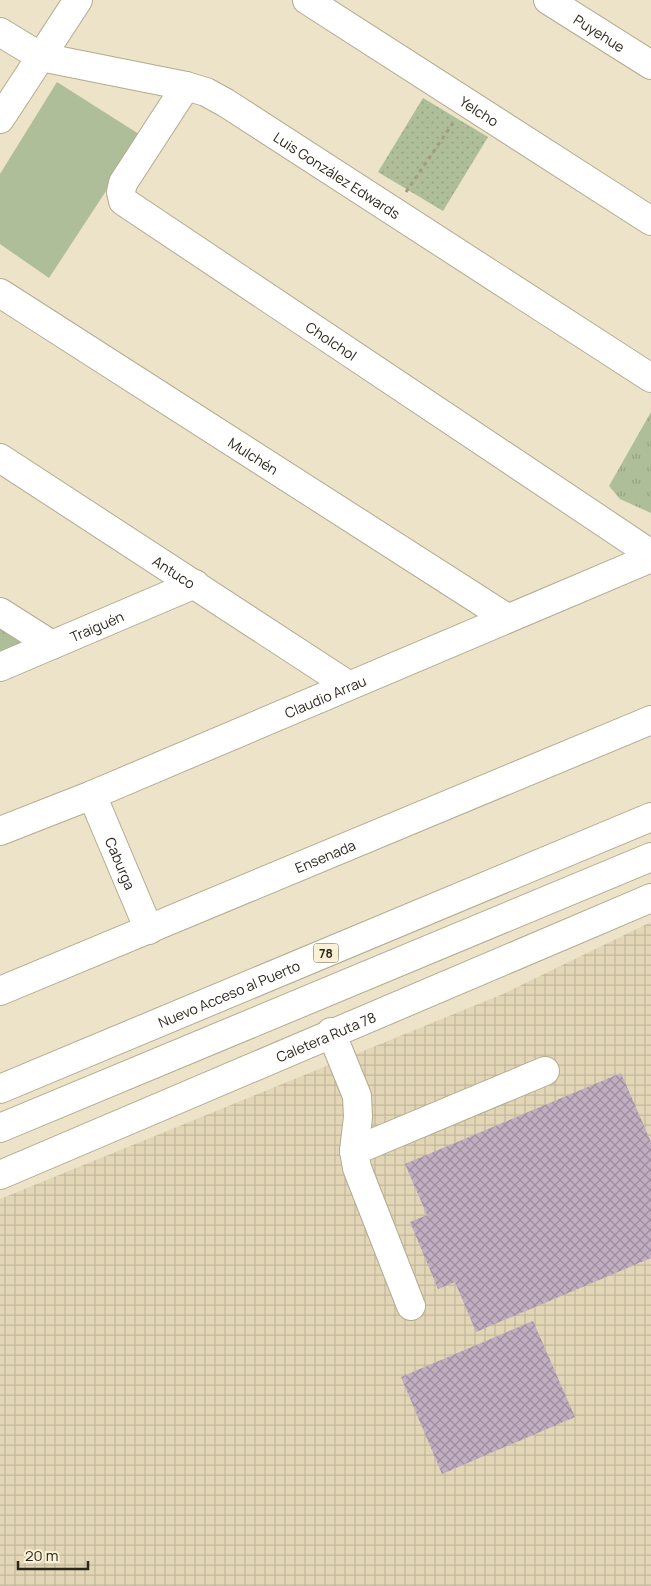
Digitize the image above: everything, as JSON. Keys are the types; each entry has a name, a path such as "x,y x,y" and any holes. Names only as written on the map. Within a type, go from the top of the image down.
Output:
{"main road":[{"path":"0,119 78,0"},
{"name":"Yelcho","path":"307,0 651,221"},
{"name":"Puyehue","path":"548,0 651,65"},
{"name":"Luis González Edwards","path":"0,32 41,57 186,86 206,92 226,103 651,378"},
{"name":"Cholchol","path":"186,86 123,183 121,192 123,201 651,554"},
{"name":"Mulchén","path":"0,293 507,618"},
{"name":"Antuco","path":"0,458 348,685"},
{"name":"Claudio Arrau","path":"0,831 92,795 651,558"},
{"name":"Traiguén","path":"0,667 194,584"},
{"path":"0,612 52,645"},
{"name":"Ensenada","path":"0,991 651,720"},
{"name":"Caburga","path":"92,795 149,930"},
{"name":"Nuevo Acceso al Puerto","path":"0,1089 651,817"},
{"path":"0,1128 651,858"},
{"name":"Caletera Ruta 78","path":"0,1175 331,1032 651,898"},
{"path":"331,1032 357,1096 358,1117 354,1151 357,1168 411,1306"},
{"path":"354,1151 545,1071"}],"path":[{"path":"393,211 467,103"}],"shaded area":[{"path":"651,922 651,1586 0,1586 0,1199 503,994"}],"green space":[{"path":"57,82 142,136 49,278 0,244 0,174"},
{"path":"423,98 488,137 443,211 378,172"},
{"path":"651,412 651,513 620,499 609,486"},
{"path":"0,617 37,641 0,655"}],"building":[{"path":"621,1073 651,1142 651,1258 476,1332 455,1282 438,1289 410,1222 427,1215 405,1164"},
{"path":"533,1321 575,1417 442,1474 401,1377"}]}
